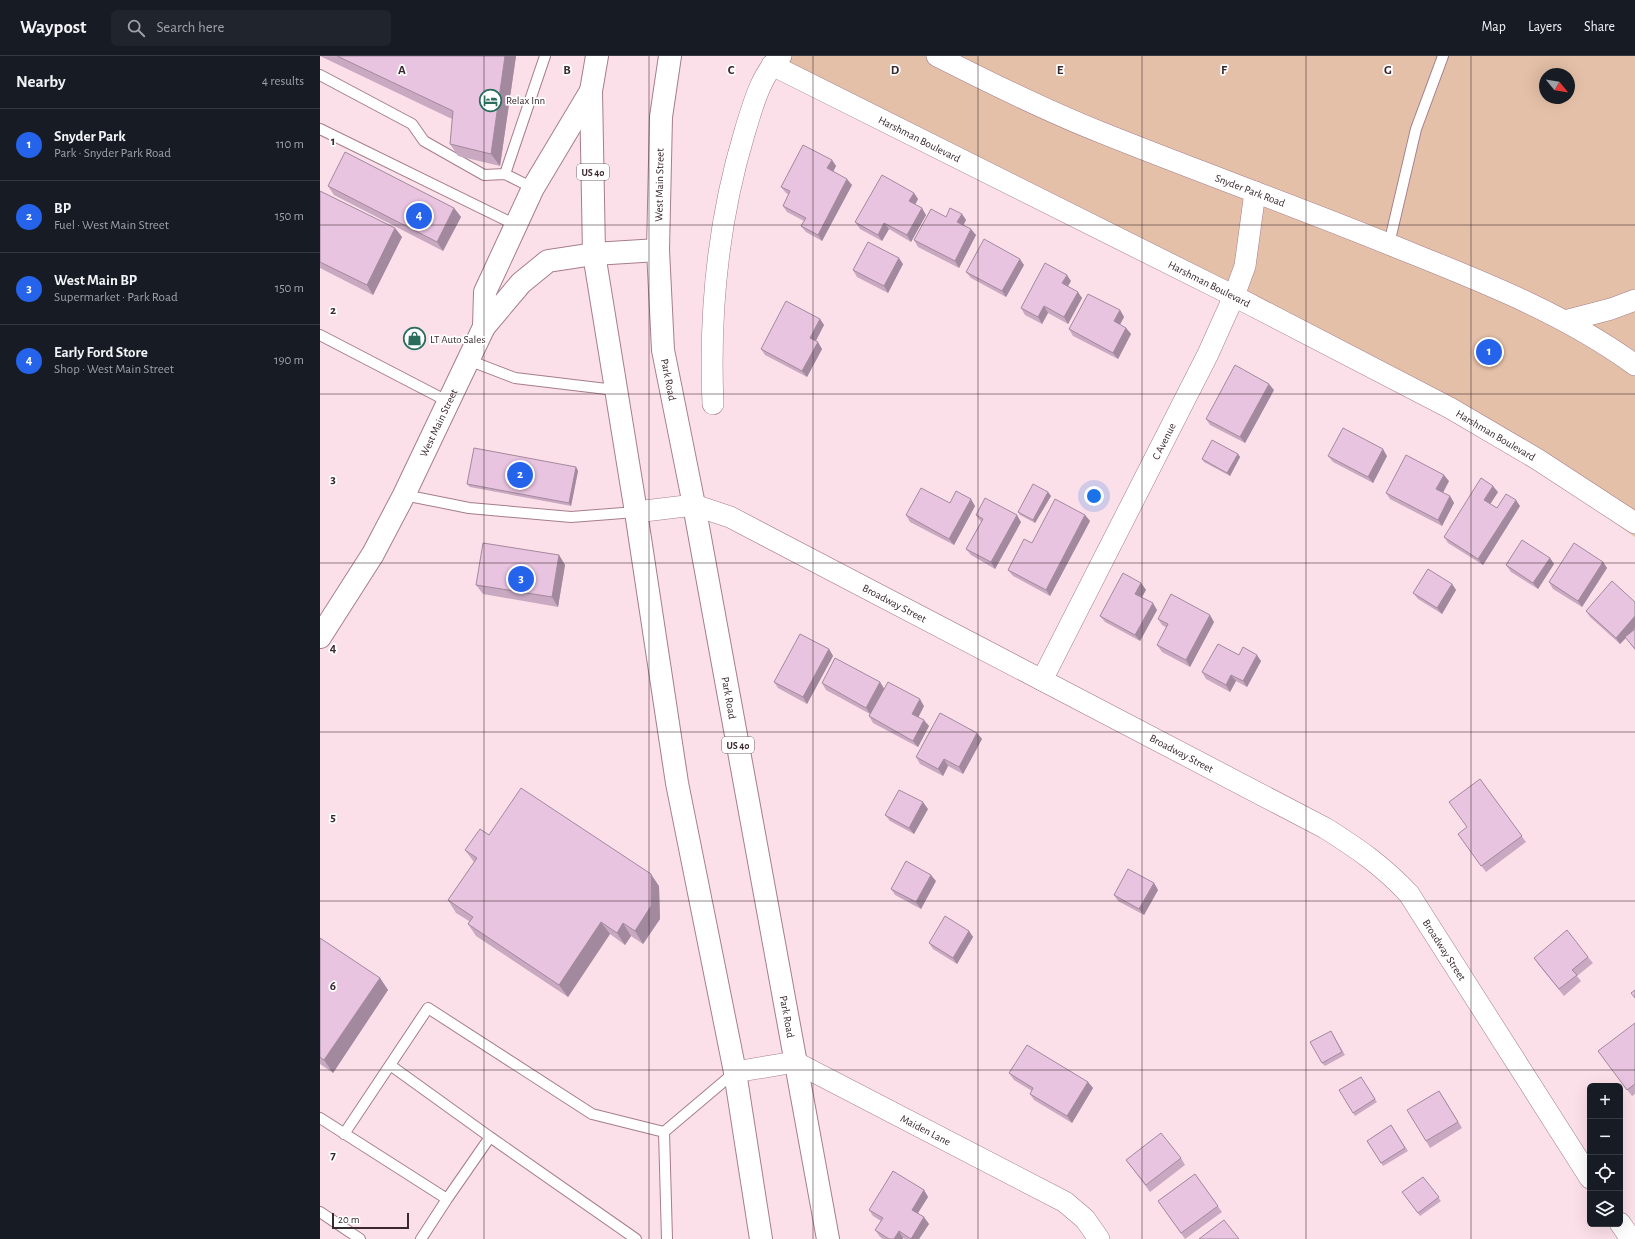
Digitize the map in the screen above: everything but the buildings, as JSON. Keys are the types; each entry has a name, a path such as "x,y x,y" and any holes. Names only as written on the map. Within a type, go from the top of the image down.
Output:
{"main road":[{"name":"US 40","path":"597,56 591,91 594,254 636,512 677,783 735,1072 761,1239"},
{"name":"West Main Street","path":"320,637 373,554 404,495 484,327 521,283 548,261 594,254 658,250 661,117 670,56"},
{"path":"484,327 486,292 516,225 533,188 591,91"},
{"name":"Park Road","path":"658,250 663,350 694,505 828,1239"}],"street":[{"name":"Snyder Park Road","path":"937,56 1011,94 1099,132 1389,244 1494,287 1565,320 1610,347 1635,365"},
{"name":"Harshman Boulevard","path":"777,60 1450,408 1537,459 1635,523"},
{"path":"713,404 711,368 714,302 720,237 740,146 753,104 777,60"},
{"name":"C Avenue","path":"1042,680 1208,354 1234,296 1245,266 1255,192"},
{"path":"1565,320 1611,309 1635,300"},
{"name":"Broadway Street","path":"636,512 694,505 730,517 1325,828 1363,852 1390,873 1409,894 1587,1173"},
{"path":"735,1072 795,1062"},
{"name":"Maiden Lane","path":"795,1062 1065,1202 1085,1219 1099,1239"},
{"path":"1623,1227 1631,1239"}],"lane":[{"path":"505,174 545,56"},
{"path":"1389,244 1416,129 1443,56"},
{"path":"320,75 412,124 424,141 484,175 505,174 533,188"},
{"path":"320,129 516,225"},
{"path":"320,335 449,402"},
{"path":"468,360 515,378 615,390"},
{"path":"404,495 469,508 571,517 636,512"},
{"path":"344,1134 428,1008 592,1114 664,1132"},
{"path":"390,1065 636,1239"},
{"path":"664,1132 735,1072"},
{"path":"320,1118 447,1199"},
{"path":"664,1132 667,1239"},
{"path":"421,1239 490,1137"},
{"path":"320,1212 360,1239"}],"shaded area":[{"path":"775,56 1635,56 1635,537 1450,408"}],"place":[{"name":"Relax Inn","path":"490,100"},
{"name":"Early Ford Store","path":"419,216"},
{"name":"LT Auto Sales","path":"415,339"},
{"name":"Snyder Park","path":"1489,352"},
{"name":"BP","path":"520,475"},
{"name":"West Main BP","path":"521,579"}]}
